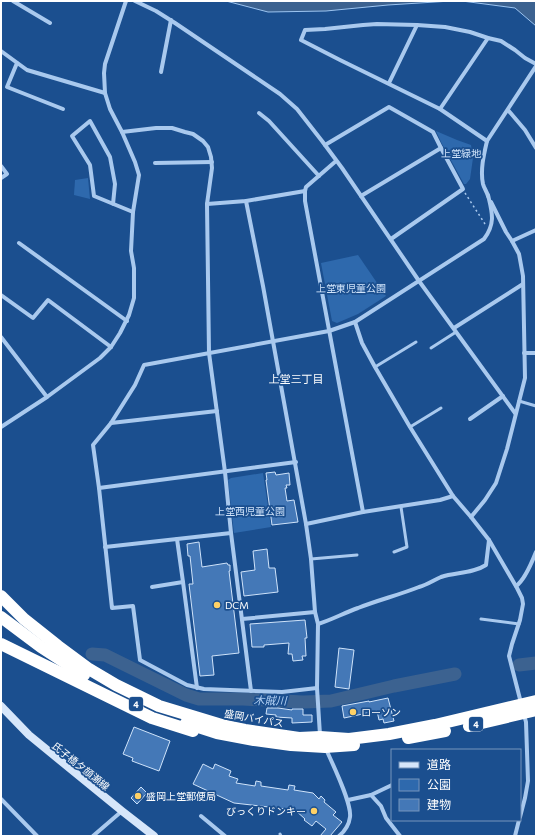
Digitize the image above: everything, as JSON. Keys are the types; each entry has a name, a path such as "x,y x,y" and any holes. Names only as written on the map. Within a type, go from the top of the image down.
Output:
{"highway":[{"name":"盛岡バイパス","path":"1,596 24,619 89,669 159,706 226,726 323,742"},
{"name":"盛岡バイパス","path":"1,616 21,633 89,678 145,708 217,733 254,740 290,745 389,734 527,710 536,701"},
{"path":"1,644 152,718 221,740 290,745"},
{"path":"1,652 8,651 30,658"}],"main road":[{"path":"1,616 13,616 24,619"},
{"name":"氏子橋夕顔瀬線","path":"1,708 29,736 154,836"}],"street":[{"path":"13,1 50,23"},
{"path":"1,426 47,397 94,363 110,347 120,333 129,315 134,298 134,268 132,251 133,212 139,175 122,132 110,110 105,93 104,73 105,64 126,1"},
{"path":"135,1 171,20 280,94 297,109 342,168 419,281 515,413"},
{"path":"161,72 171,20"},
{"path":"471,517 485,500 496,483 507,449 525,378 523,276 519,254 506,232 484,184 482,175 484,155 487,141 536,65 501,41 470,32 445,27 417,24 377,24 306,30 301,40 440,109 487,141"},
{"path":"389,83 417,24"},
{"path":"440,109 488,38"},
{"path":"1,51 28,70 105,93"},
{"path":"17,63 7,87 63,108"},
{"path":"325,145 389,107 433,132 463,189 391,239"},
{"path":"508,110 525,130 536,148"},
{"path":"259,113 269,120 319,176"},
{"path":"113,204 115,184 110,158 90,121 72,136 90,165 94,196 113,204 133,212"},
{"path":"122,132 156,128 172,128 193,134 203,141 208,147 212,157 207,204 209,354 225,472 231,534 251,691"},
{"path":"361,196 441,148"},
{"path":"336,161 306,187 305,191 329,331 363,512"},
{"path":"156,163 212,162"},
{"path":"1,166 7,174 1,178"},
{"path":"207,204 246,201 305,191"},
{"path":"317,688 282,692 196,688 187,685 140,660 133,606 112,608 93,445 111,423 135,385 144,365 329,331 355,322 484,239 489,232 493,216 488,195"},
{"path":"246,201 296,462 311,559 315,612 318,624 317,695 323,742 348,800 351,816 349,824 340,836"},
{"path":"512,240 536,230"},
{"path":"19,243 127,320"},
{"path":"455,330 523,284"},
{"path":"1,295 33,318 48,300 110,347"},
{"path":"355,322 362,343 410,427 453,496 489,540 522,598 523,604 519,624 509,656 527,710 528,781 526,798 521,814"},
{"path":"1,337 47,397"},
{"path":"524,353 536,353"},
{"path":"470,419 503,396"},
{"path":"111,423 217,411"},
{"path":"99,488 296,462"},
{"path":"306,524 363,512 440,500 453,496"},
{"path":"105,547 231,534"},
{"path":"177,539 184,582 196,688"},
{"path":"318,624 327,622 357,608 421,587 442,577 479,569 486,565 489,540"},
{"path":"516,586 520,584 531,566 536,552"},
{"path":"531,566 536,567"},
{"path":"152,587 184,582"},
{"path":"242,619 315,612"},
{"path":"348,800 371,795 391,785"},
{"path":"371,795 381,806 386,818 400,836"},
{"path":"2,800 37,836"},
{"path":"93,836 122,811"},
{"path":"201,816 225,836"},
{"path":"515,836 519,821"}],"lane":[{"path":"431,348 455,330"},
{"path":"375,367 416,342"},
{"path":"519,401 536,406"},
{"path":"410,427 441,408"},
{"path":"394,552 407,547 400,507"},
{"path":"311,559 357,555"},
{"path":"481,619 519,624"}],"path":[{"path":"463,189 486,226"}],"green space":[{"name":"上堂緑地","path":"436,131 471,145 473,158 470,179 466,184 464,184"},
{"path":"88,178 90,199 74,195 75,180"},
{"name":"上堂東児童公園","path":"358,255 386,296 358,314 337,323 332,321 321,263"},
{"name":"上堂西児童公園","path":"263,473 271,527 234,533 228,480 231,478"}],"shaded area":[{"path":"226,1 451,1 326,11 268,12"},
{"path":"462,1 536,1 536,26 515,8"}],"building":[{"path":"275,472 276,475 289,473 290,485 286,485 287,488 285,488 287,501 294,500 298,522 272,525 266,473"},
{"path":"199,542 202,567 227,563 230,565 229,571 239,653 212,656 214,675 200,676 189,584 193,584 187,544"},
{"path":"267,549 269,568 275,568 278,592 244,596 241,572 255,570 253,551"},
{"path":"305,620 307,638 305,638 306,656 302,656 303,660 293,661 292,654 288,654 289,643 264,645 264,647 252,647 250,624"},
{"path":"339,648 354,650 349,689 335,687"},
{"path":"388,698 394,721 384,723 383,719 379,720 377,711 344,718 342,706"},
{"path":"267,708 292,710 303,709 303,715 312,715 312,722 292,723 292,718 276,717 276,715 266,714"},
{"path":"134,727 170,741 159,771 132,761 133,758 123,754"},
{"path":"203,764 213,769 215,764 231,771 229,776 238,779 236,783 255,786 256,781 261,782 261,786 288,790 289,785 295,786 294,790 313,793 319,799 321,796 325,800 324,802 336,812 333,815 342,822 330,836 320,836 326,829 316,821 312,826 295,810 234,803 193,784"},
{"path":"141,787 147,793 137,804 131,798"}],"waterway":[{"name":"木賊川","path":"92,654 105,655 186,695 199,699 243,699 303,702 331,701 394,686 455,674"},
{"name":"木賊川","path":"519,665 536,663"}],"place":[{"name":"DCM","path":"217,605"},
{"name":"ローソン","path":"353,712"},
{"name":"盛岡上堂郵便局","path":"138,796"},
{"name":"びっくりドンキー","path":"314,811"}],"district":[{"name":"上堂三丁目","path":"296,378"}]}
